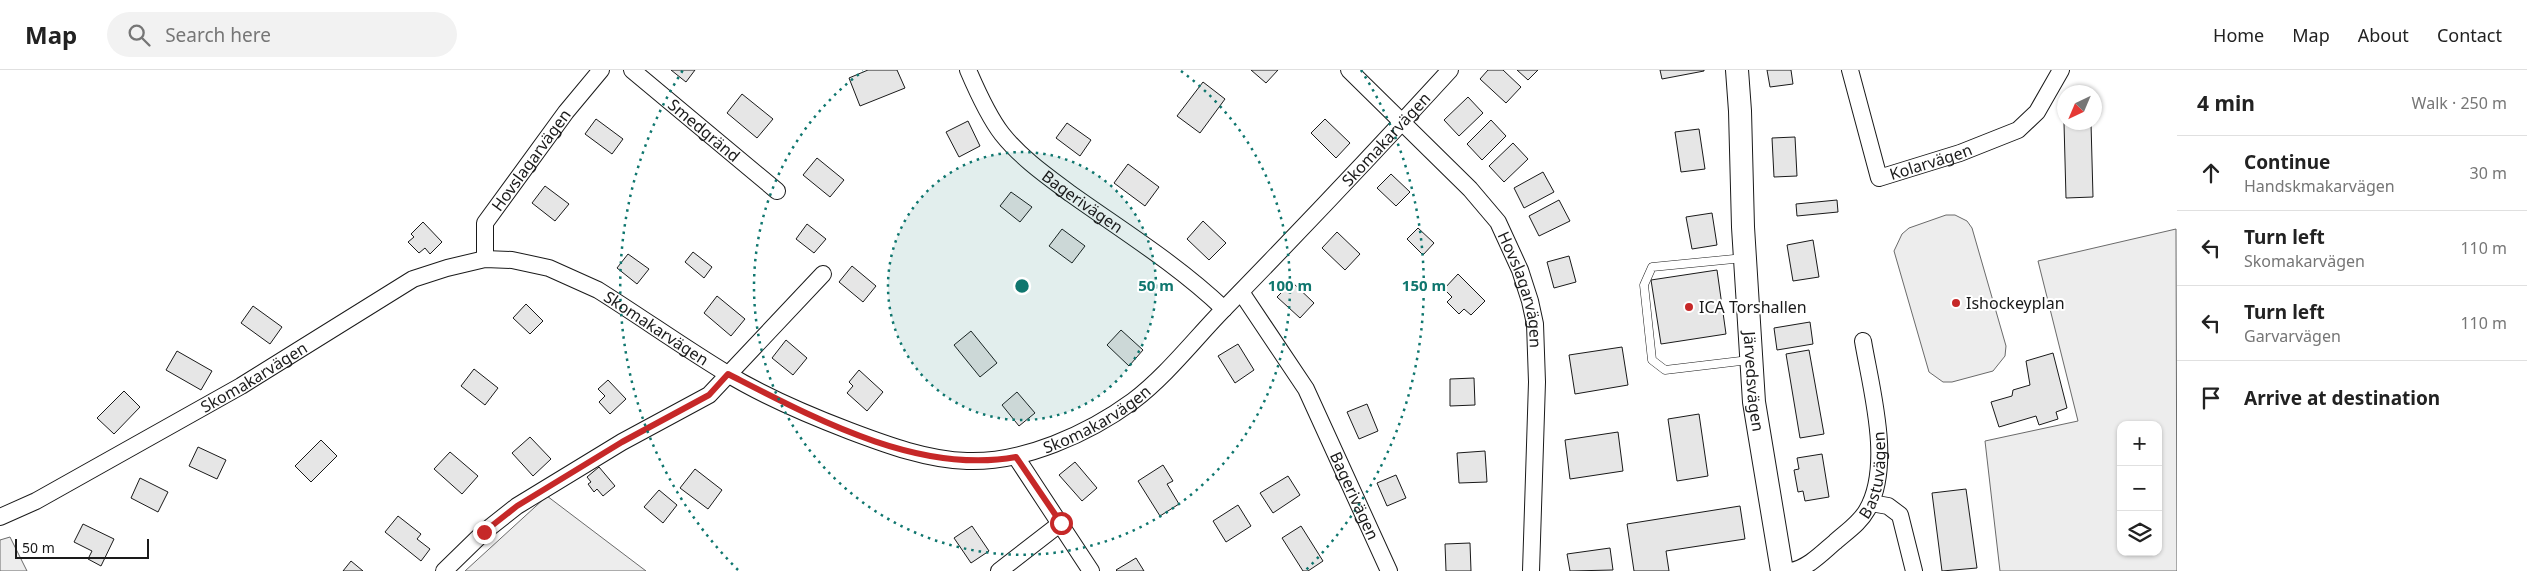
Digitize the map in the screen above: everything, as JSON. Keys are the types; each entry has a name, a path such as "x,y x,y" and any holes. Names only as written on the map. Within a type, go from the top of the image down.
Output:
{"street":[{"name":"Hovslagarvägen","path":"485,260 485,223 566,112 601,70"},
{"name":"Smedgränd","path":"632,70 777,191"},
{"name":"Bagerivägen","path":"968,70 997,127 1020,154 1087,205 1175,267 1224,309"},
{"name":"Hovslagarvägen","path":"1349,70 1403,121 1470,189 1498,222 1510,244 1530,301 1535,324 1537,382 1531,571"},
{"name":"Skomakarvägen","path":"0,517 36,501 241,386 413,279 446,268 485,260 521,262 549,268 576,279 598,290 728,374 800,411 880,443 952,460 996,460 1016,457 1050,446 1110,416 1134,399 1159,377 1450,70"},
{"name":"Järvedsvägen","path":"1737,70 1744,258 1754,402 1782,571"},
{"name":"Kolarvägen","path":"1850,70 1879,178 1960,153 2018,130 2037,112 2061,70"},
{"path":"444,571 484,532 517,506 622,442 709,395 823,274"},
{"name":"Bagerivägen","path":"1241,292 1306,389 1390,571"},
{"name":"Bastuvägen","path":"1791,571 1798,570 1816,559 1854,525 1871,503 1875,489 1881,444 1863,341"},
{"path":"1016,457 1091,571"},
{"path":"1871,503 1888,506 1900,515 1914,571"},
{"path":"999,571 1061,523"}],"lane":[{"path":"1744,258 1652,267 1644,285 1652,360 1665,370 1751,360"}],"shaded area":[{"path":"1946,215 1955,215 1967,221 1972,228 2006,346 2005,356 1993,371 1952,382 1943,382 1929,372 1894,251 1902,234 1909,228"},
{"path":"2176,229 2177,571 2000,571 1985,441 2078,421 2038,261"},
{"path":"547,496 646,571 465,571"},
{"path":"10,537 27,571 0,571 0,540"}],"building":[{"path":"671,70 695,70 686,82"},
{"path":"868,70 897,70 905,88 860,106 849,78"},
{"path":"1251,70 1278,70 1266,83"},
{"path":"1488,70 1503,70 1521,87 1506,103 1480,79"},
{"path":"1517,70 1538,70 1528,80"},
{"path":"1660,70 1704,70 1704,71 1662,79"},
{"path":"1767,70 1791,70 1793,84 1770,87"},
{"path":"1203,82 1225,99 1200,133 1177,116"},
{"path":"742,94 773,119 757,138 727,113"},
{"path":"1468,97 1483,113 1459,136 1444,120"},
{"path":"596,119 623,139 612,154 585,134"},
{"path":"1325,119 1350,143 1336,158 1311,133"},
{"path":"1491,120 1506,136 1482,160 1467,144"},
{"path":"968,121 980,146 959,157 946,132"},
{"path":"1067,123 1091,140 1080,156 1056,138"},
{"path":"1699,129 1705,169 1681,172 1675,132"},
{"path":"2064,130 2091,130 2093,197 2066,198"},
{"path":"1795,137 1797,176 1774,177 1772,138"},
{"path":"1513,143 1528,159 1504,182 1489,166"},
{"path":"817,158 844,180 830,197 803,175"},
{"path":"1128,164 1159,187 1145,206 1114,183"},
{"path":"1543,172 1554,192 1524,208 1514,188"},
{"path":"1391,174 1410,192 1396,206 1377,188"},
{"path":"545,186 569,204 555,221 532,203"},
{"path":"1011,192 1032,207 1020,222 1000,206"},
{"path":"1559,200 1570,221 1539,236 1529,216"},
{"path":"1837,200 1838,212 1797,216 1796,204"},
{"path":"1712,213 1717,245 1692,249 1686,217"},
{"path":"1203,221 1226,243 1209,260 1187,239"},
{"path":"423,222 442,242 430,254 425,248 419,253 408,242 414,237 411,234"},
{"path":"807,224 826,239 814,253 796,239"},
{"path":"1418,228 1434,243 1423,255 1407,239"},
{"path":"1062,229 1085,246 1072,263 1049,246"},
{"path":"1337,232 1360,254 1345,270 1322,248"},
{"path":"1813,240 1819,277 1793,281 1787,245"},
{"path":"693,252 712,267 704,278 685,262"},
{"path":"628,254 649,269 637,284 617,268"},
{"path":"1569,256 1576,282 1554,288 1547,262"},
{"path":"852,266 876,286 863,302 839,282"},
{"name":"ICA Torshallen","path":"1717,270 1726,334 1661,344 1651,280"},
{"path":"1458,274 1485,301 1471,315 1464,309 1459,314 1447,302 1452,297 1444,289"},
{"path":"1292,282 1314,303 1300,318 1277,297"},
{"path":"717,296 745,319 731,336 704,313"},
{"path":"526,304 543,321 530,334 513,318"},
{"path":"253,306 282,327 270,344 241,323"},
{"path":"1810,322 1813,344 1777,350 1774,328"},
{"path":"1121,330 1143,350 1129,366 1107,345"},
{"path":"971,331 997,363 980,377 954,345"},
{"path":"786,340 807,358 793,375 772,358"},
{"path":"1238,344 1254,370 1235,383 1218,356"},
{"path":"1622,347 1628,385 1575,394 1569,355"},
{"path":"1809,350 1824,434 1800,438 1786,354"},
{"path":"177,351 212,371 201,390 166,370"},
{"path":"2053,353 2067,408 2056,412 2058,419 2039,425 2036,416 1999,427 1991,402 2012,396 2013,390 2030,385 2026,361"},
{"path":"474,369 498,388 485,405 461,386"},
{"path":"859,370 883,392 867,411 847,393 853,386 849,382"},
{"path":"1474,378 1475,405 1450,406 1450,379"},
{"path":"608,380 626,399 610,414 599,402 605,396 598,389"},
{"path":"124,391 140,407 114,434 97,418"},
{"path":"1017,392 1035,413 1019,426 1002,405"},
{"path":"1367,404 1378,431 1359,439 1347,412"},
{"path":"1699,414 1708,476 1677,481 1668,419"},
{"path":"1618,432 1623,471 1570,479 1565,440"},
{"path":"530,437 551,459 533,476 512,453"},
{"path":"321,440 337,456 311,482 295,466"},
{"path":"198,447 226,460 217,479 189,466"},
{"path":"1485,451 1487,482 1459,483 1457,453"},
{"path":"450,452 478,476 462,494 434,469"},
{"path":"1822,454 1829,497 1805,501 1803,491 1798,492 1794,470 1799,469 1797,458"},
{"path":"1075,462 1097,488 1082,501 1059,475"},
{"path":"1163,465 1173,481 1167,484 1179,504 1160,516 1138,481"},
{"path":"599,467 615,486 603,496 597,489 594,492 588,484 591,482 587,477"},
{"path":"695,469 722,490 708,509 680,488"},
{"path":"1396,475 1406,498 1387,506 1377,483"},
{"path":"1288,476 1300,495 1273,513 1260,493"},
{"path":"140,478 168,492 158,512 131,498"},
{"path":"1966,489 1977,568 1942,571 1932,493"},
{"path":"659,490 677,505 663,523 644,507"},
{"path":"1238,505 1251,526 1226,542 1213,521"},
{"path":"1740,506 1745,539 1666,551 1669,571 1634,571 1627,524"},
{"path":"398,516 421,534 417,539 430,549 421,561 385,532"},
{"path":"83,524 114,539 101,566 88,559 92,551 74,542"},
{"path":"972,526 989,551 971,563 954,538"},
{"path":"1301,526 1323,561 1308,571 1303,571 1282,538"},
{"path":"1470,543 1471,571 1446,571 1445,544"},
{"path":"1610,548 1613,570 1570,571 1567,554"},
{"path":"1136,558 1144,571 1116,570"},
{"path":"351,561 363,571 343,571"}],"place":[{"name":"Ishockeyplan","path":"1956,303"},
{"name":"ICA Torshallen","path":"1689,307"}],"route":[{"path":"484,532 517,506 622,442 709,395 728,374 800,411 880,443 944,459 967,461 1016,457 1061,523"}]}
